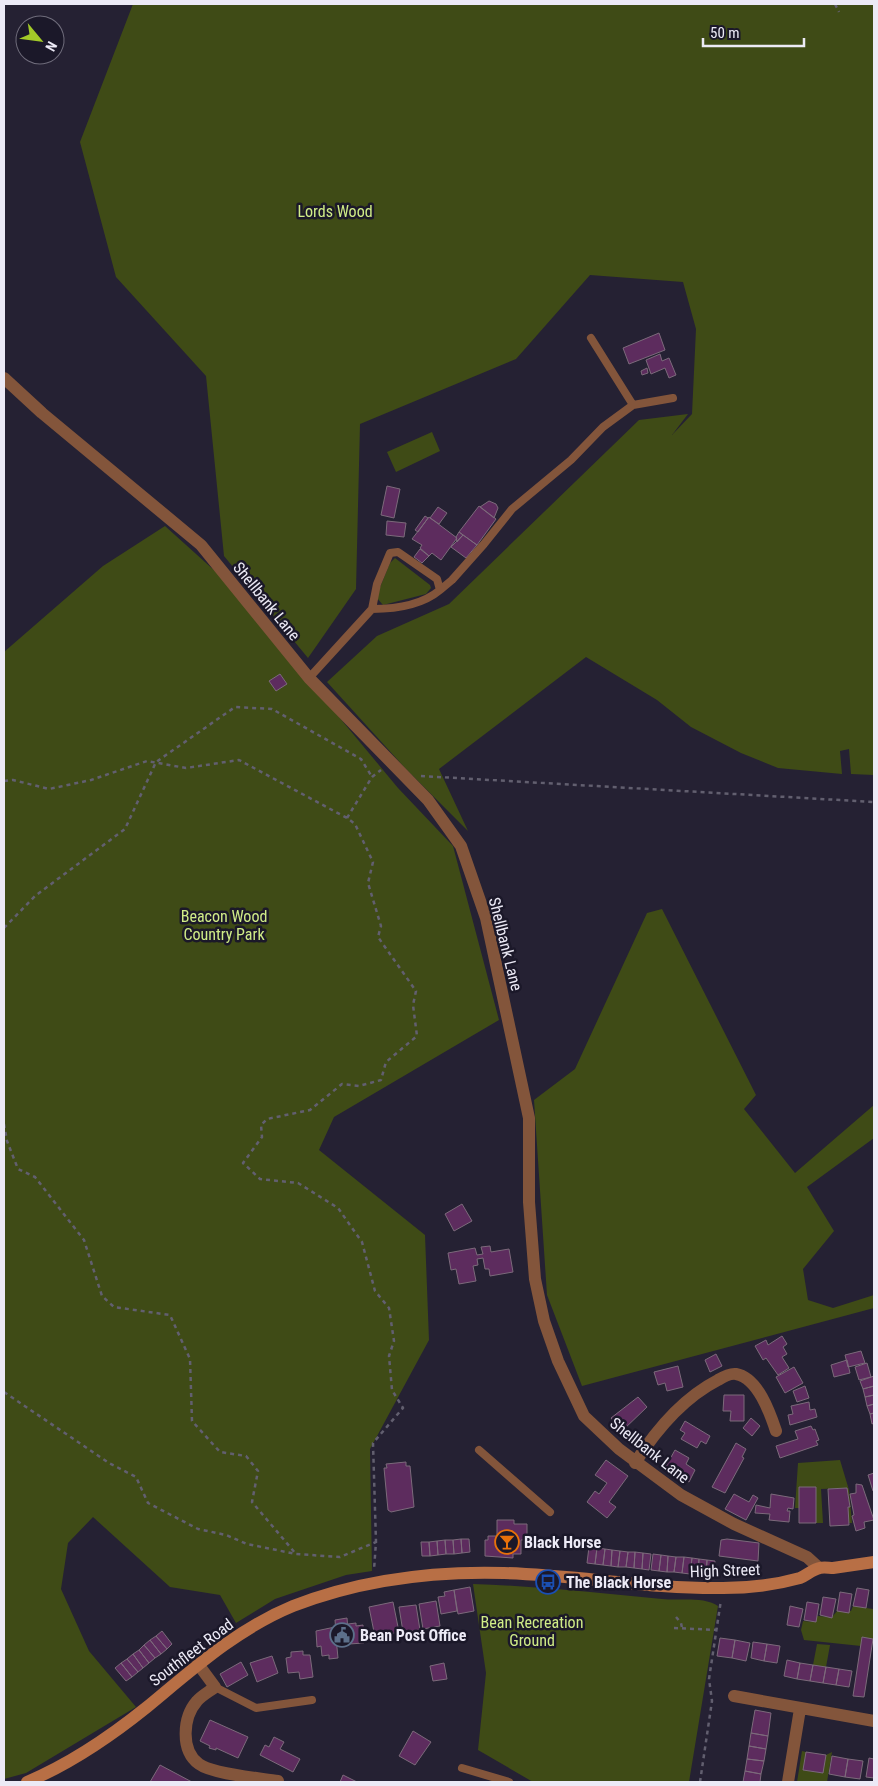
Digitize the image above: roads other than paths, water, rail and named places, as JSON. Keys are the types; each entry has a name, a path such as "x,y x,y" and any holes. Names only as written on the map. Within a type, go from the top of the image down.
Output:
{"main road":[{"path":"818,1567 832,1568 874,1562"},
{"name":"High Street","path":"390,1580 434,1574 506,1573 671,1587 723,1588 785,1582 805,1576 818,1567"},
{"name":"Southfleet Road","path":"27,1782 72,1759 106,1738 226,1642 291,1607 325,1595 370,1583 390,1580"}],"street":[{"name":"Shellbank Lane","path":"4,378 42,413 202,545 309,678 428,800 461,846 486,918 529,1118 529,1202 533,1261 544,1321 558,1361 584,1416 610,1442 635,1462 700,1506 758,1536 807,1557 818,1567"},
{"path":"635,1462 682,1404 711,1384 732,1374 742,1377 759,1393 776,1431"},
{"path":"198,1664 215,1688 197,1700 188,1718 185,1736 190,1752 199,1764 211,1769 278,1781"},
{"path":"734,1696 874,1721"},
{"path":"788,1782 800,1709"}],"lane":[{"path":"591,338 633,405"},
{"path":"372,608 382,609 428,599 452,580 512,509 571,460 603,427 633,405 673,398"},
{"path":"309,678 372,608 377,584 390,553 398,552 437,579 440,590"},
{"path":"479,1450 550,1512"},
{"path":"215,1688 256,1708 312,1700"},
{"path":"462,1768 509,1782"}],"place":[{"name":"Black Horse","path":"507,1542"},
{"name":"The Black Horse","path":"548,1582"},
{"name":"Bean Post Office","path":"342,1635"}],"park label":[{"name":"Lords Wood","path":"335,211"},
{"name":"Beacon Wood Country Park","path":"224,925"},
{"name":"Bean Recreation Ground","path":"532,1631"}]}
